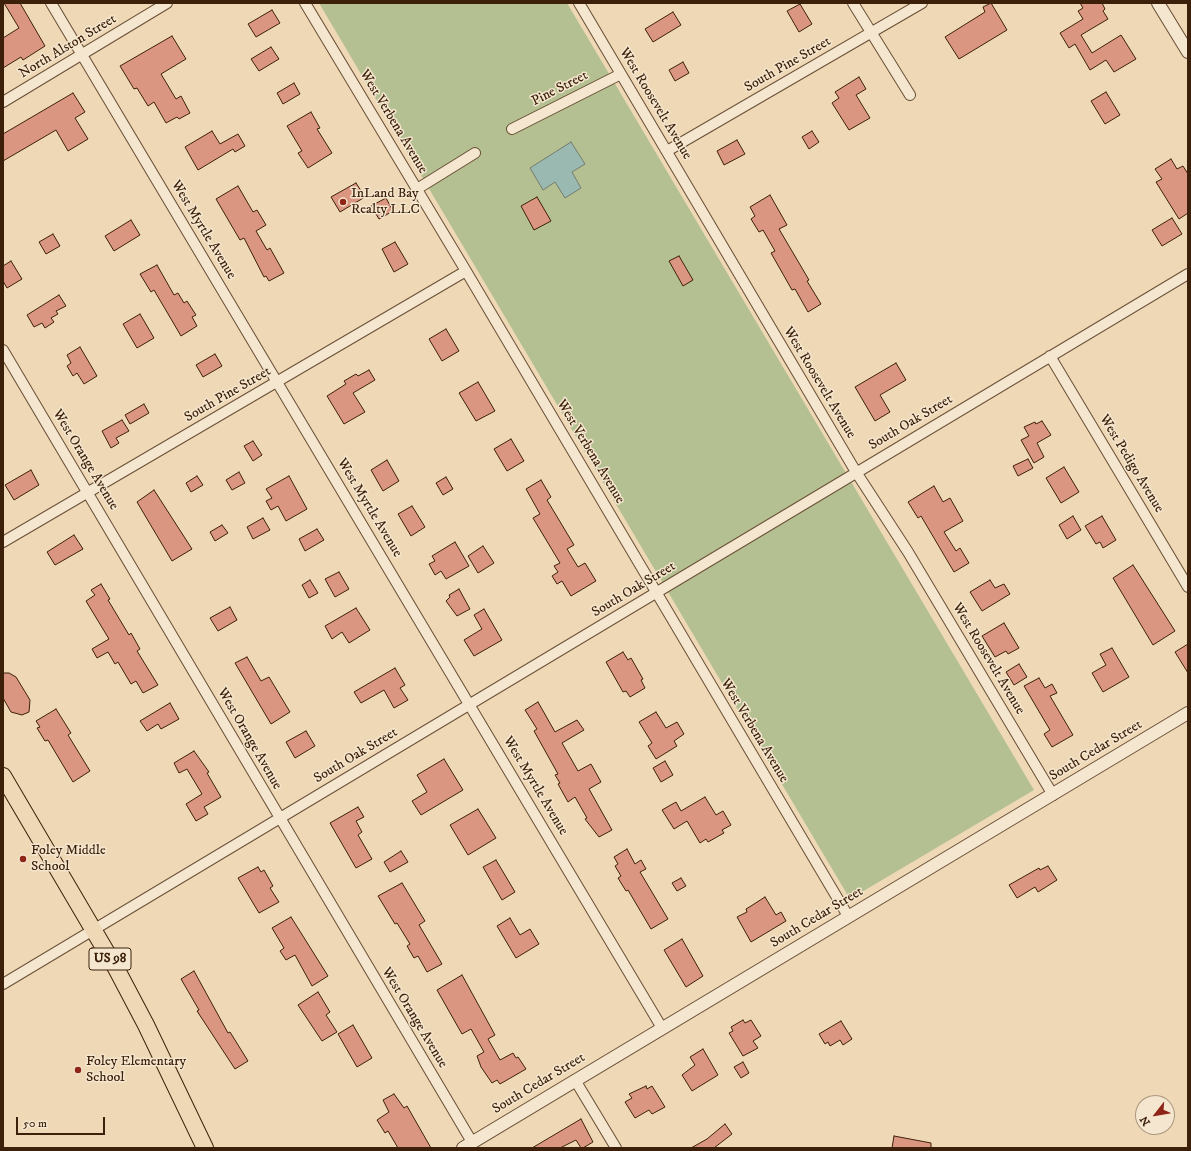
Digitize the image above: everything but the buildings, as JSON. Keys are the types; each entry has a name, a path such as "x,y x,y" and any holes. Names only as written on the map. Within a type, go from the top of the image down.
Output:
{"main road":[{"name":"US 98","path":"3,776 94,929 146,1025 205,1148"}],"street":[{"name":"West Myrtle Avenue","path":"50,3 278,382 662,1028"},
{"name":"North Alston Street","path":"3,102 167,3"},
{"name":"West Verbena Avenue","path":"306,3 848,916"},
{"name":"West Roosevelt Avenue","path":"579,3 856,472 908,552 1053,794"},
{"path":"853,3 873,33 910,95"},
{"name":"South Pine Street","path":"667,151 873,33 922,3"},
{"path":"1158,3 1188,52"},
{"name":"Pine Street","path":"512,129 621,74"},
{"path":"417,189 476,153"},
{"name":"South Pine Street","path":"3,542 466,271"},
{"name":"South Oak Street","path":"3,984 1188,274"},
{"name":"West Orange Avenue","path":"3,350 279,818 467,1145"},
{"name":"West Pedigo Avenue","path":"1050,356 1188,587"},
{"name":"South Cedar Street","path":"467,1145 1188,714"},
{"path":"575,1080 616,1148"}],"green space":[{"path":"319,3 567,3 1034,790 850,899"}],"water":[{"path":"571,142 585,164 572,172 581,188 565,198 555,182 543,190 530,168"}],"place":[{"name":"InLand Bay Realty LLC","path":"343,202"},
{"name":"Foley Middle School","path":"23,859"},
{"name":"Foley Elementary School","path":"78,1070"}]}
